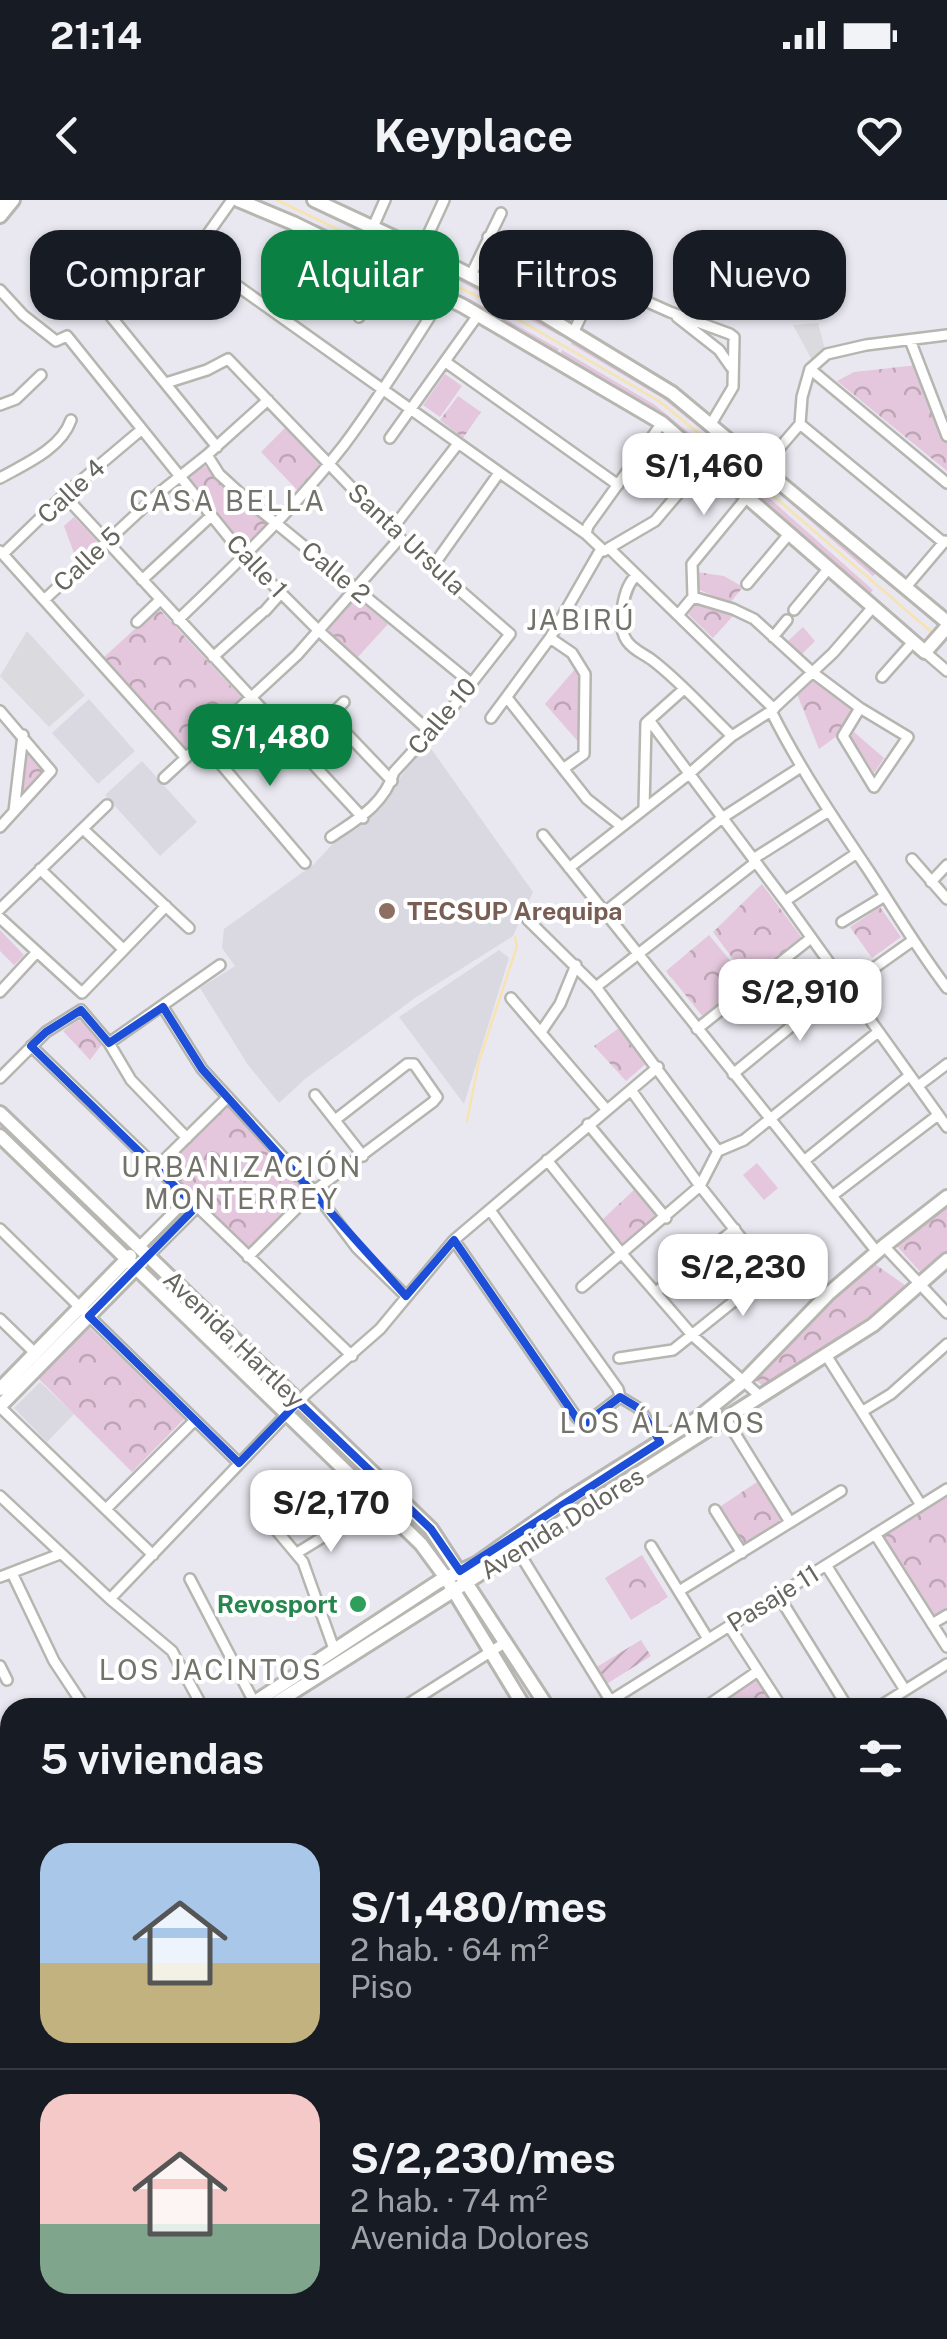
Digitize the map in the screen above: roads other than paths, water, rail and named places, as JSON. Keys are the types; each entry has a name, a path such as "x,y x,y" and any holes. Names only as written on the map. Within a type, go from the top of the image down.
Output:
{"main road":[{"path":"0,216 13,200"},
{"path":"235,200 301,230"},
{"path":"321,202 379,230"},
{"path":"459,269 672,393 947,626 927,649 913,642 662,423 459,305"},
{"name":"Avenida Hartley","path":"0,1113 431,1529 542,1698"},
{"name":"Avenida Hartley","path":"0,1136 421,1544 450,1584 519,1698"},
{"name":"Avenida Dolores","path":"464,1577 564,1502 662,1441 744,1381 804,1318 880,1249 947,1197"},
{"path":"0,1406 144,1251"},
{"name":"Avenida Dolores","path":"260,1698 334,1649 450,1584 518,1552 574,1517 874,1324 947,1260"},
{"path":"0,1390 85,1311"},
{"path":"662,1441 673,1452"},
{"path":"564,1502 574,1517"},
{"name":"Avenida Dolores","path":"286,1698 450,1584"},
{"path":"470,1618 471,1608 484,1607"}],"street":[{"path":"213,230 235,200"},
{"path":"373,227 385,200"},
{"path":"430,230 444,200"},
{"path":"492,230 501,213"},
{"path":"471,275 479,257"},
{"path":"241,288 586,534 678,615 772,710 801,767 912,941 947,988"},
{"name":"Calle 1","path":"0,290 56,341 67,336 244,556 429,731"},
{"path":"653,304 734,336 730,394 711,424"},
{"path":"670,312 719,350 732,371"},
{"path":"390,438 478,315"},
{"path":"114,320 217,446"},
{"path":"178,620 276,523 341,448 428,320"},
{"path":"573,333 579,320"},
{"path":"763,467 800,424 802,396 810,369 827,354 947,335"},
{"path":"910,340 947,436"},
{"name":"Santa Ursula","path":"166,383 228,359 400,538 510,634"},
{"path":"447,363 618,486"},
{"path":"810,369 947,483"},
{"path":"0,405 16,399 40,375"},
{"name":"Calle 5","path":"44,600 106,540 268,400"},
{"path":"2,474 44,452 67,431 70,420"},
{"path":"586,534 662,423"},
{"path":"800,424 946,541 906,588"},
{"name":"Calle 4","path":"2,553 141,430"},
{"path":"392,528 457,445"},
{"name":"Calle 2","path":"207,455 218,474 471,683"},
{"path":"492,718 550,638 605,549 654,521 706,461"},
{"path":"434,566 499,473"},
{"path":"64,495 363,818"},
{"path":"678,615 693,597 692,564 747,498"},
{"path":"142,580 211,516"},
{"path":"748,584 789,534"},
{"path":"164,778 319,631 400,538"},
{"path":"2,553 186,758"},
{"path":"794,610 829,568"},
{"path":"636,576 627,590 622,630 628,642 732,736"},
{"path":"213,657 281,593"},
{"path":"693,597 733,608 754,619 812,672 860,708 908,736 874,787 843,736 860,708"},
{"path":"137,622 160,600"},
{"path":"569,868 690,774 732,736 772,710 873,607"},
{"path":"773,636 787,620"},
{"name":"Calle 10","path":"331,837 363,818 392,781 394,772 510,634"},
{"path":"550,638 572,654 585,674 584,754 563,769"},
{"path":"882,677 913,642"},
{"path":"927,649 947,671"},
{"path":"644,809 646,723 684,689"},
{"path":"508,699 587,800 621,826"},
{"path":"296,747 344,702"},
{"path":"0,711 51,771 0,827"},
{"path":"330,716 392,781"},
{"path":"649,720 785,901 947,1128"},
{"path":"14,814 23,735"},
{"path":"202,742 305,863"},
{"path":"605,912 722,818 801,767"},
{"path":"0,909 107,804"},
{"path":"596,987 754,861 829,811"},
{"path":"83,829 189,928"},
{"path":"543,835 832,1196 947,1313"},
{"path":"785,901 857,853"},
{"path":"912,859 947,898"},
{"path":"931,882 947,865"},
{"path":"40,869 123,950"},
{"path":"842,922 885,896"},
{"path":"0,918 82,992 166,906"},
{"path":"528,920 596,987 718,1151"},
{"path":"696,1029 811,938"},
{"path":"874,968 912,941"},
{"path":"0,992 37,952"},
{"path":"108,1042 220,965"},
{"path":"541,1032 560,1004 576,965"},
{"path":"733,1074 843,984"},
{"path":"511,998 606,1108"},
{"path":"163,1007 202,1068 314,1191 356,1248 406,1296"},
{"path":"0,1078 58,1022 81,1010 108,1042 130,1080 187,1138"},
{"path":"582,1288 700,1186 718,1151 744,1140 878,1032"},
{"path":"31,1046 352,1356"},
{"path":"248,1257 314,1191 436,1097 414,1064 407,1064 334,1120"},
{"path":"918,1086 947,1064"},
{"path":"110,1599 287,1414 352,1356 454,1240 658,1067"},
{"path":"804,1161 910,1076"},
{"path":"619,1358 673,1350 769,1273 630,1090"},
{"path":"314,1095 362,1156"},
{"path":"156,1168 228,1097"},
{"path":"832,1196 938,1115"},
{"path":"588,1124 666,1218"},
{"path":"547,1160 693,1336 761,1397"},
{"path":"144,1251 188,1198"},
{"path":"144,1251 196,1207"},
{"path":"490,1210 618,1389 620,1398 640,1409 662,1441"},
{"path":"0,1229 239,1464"},
{"path":"656,1292 735,1229"},
{"path":"454,1240 577,1418 590,1420 620,1398"},
{"path":"0,1319 36,1354"},
{"path":"863,1411 890,1394 947,1344"},
{"path":"826,1355 921,1505"},
{"path":"0,1406 153,1555"},
{"path":"726,1419 790,1522"},
{"path":"106,1509 195,1420"},
{"name":"Pasaje 11","path":"613,1698 947,1489"},
{"path":"679,1591 841,1491"},
{"path":"0,1496 172,1651 198,1698"},
{"path":"714,1510 742,1553"},
{"path":"297,1553 344,1524"},
{"path":"277,1530 297,1553 334,1649"},
{"path":"875,1534 947,1647"},
{"path":"651,1546 708,1639"},
{"path":"518,1552 609,1698"},
{"path":"0,1577 60,1554"},
{"path":"826,1564 905,1690"},
{"path":"12,1573 54,1661 78,1698"},
{"path":"190,1579 247,1698"},
{"path":"778,1595 842,1698"},
{"path":"932,1624 947,1615"},
{"path":"728,1626 776,1698"},
{"path":"418,1698 506,1642"},
{"path":"893,1698 947,1664"},
{"path":"0,1666 7,1680"},
{"path":"719,1698 758,1671"}],"waterway":[{"path":"277,200 481,298 659,401 935,635"},
{"path":"467,1121 479,1061 517,946 515,937"}],"place":[{"name":"TECSUP Arequipa","path":"387,911"},
{"name":"Revosport","path":"358,1604"}],"district":[{"name":"CASA BELLA","path":"228,500"},
{"name":"JABIRÚ","path":"581,619"},
{"name":"URBANIZACIÓN MONTERREY","path":"242,1182"},
{"name":"LOS ÁLAMOS","path":"663,1422"},
{"name":"LOS JACINTOS","path":"211,1669"}]}
